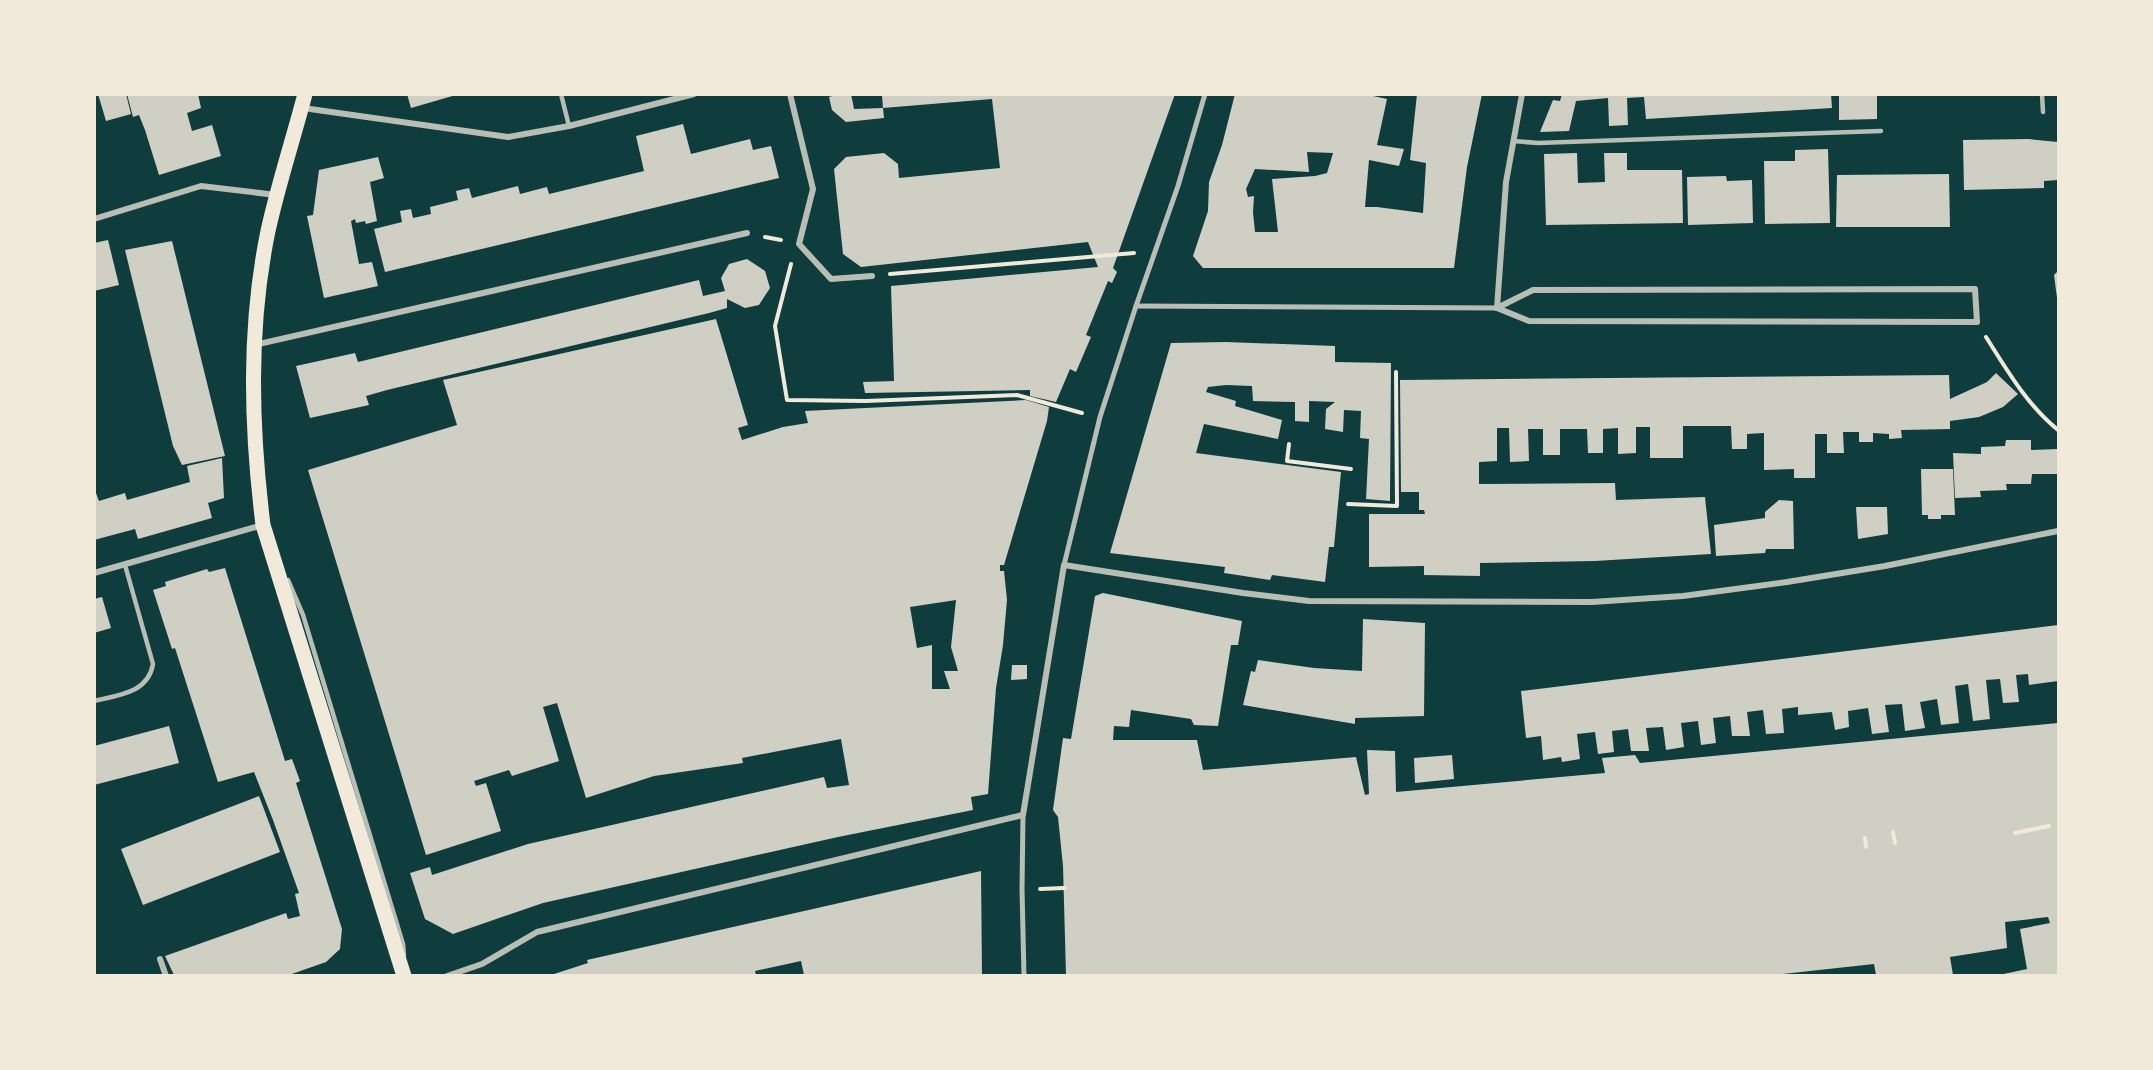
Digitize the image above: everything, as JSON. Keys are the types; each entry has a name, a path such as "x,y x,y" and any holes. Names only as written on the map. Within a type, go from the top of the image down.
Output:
{"main road":[{"path":"303,101 276,195 262,267 254,345 254,430 263,525 405,975"}],"street":[{"path":"303,101 508,137 569,126 694,94"},
{"path":"790,94 813,189 800,244 831,279 872,276"},
{"path":"1024,975 1023,815 1064,565 1100,417 1178,186 1205,94"},
{"path":"1497,308 1506,182 1522,94"},
{"path":"94,219 201,186 276,195"},
{"path":"254,345 747,233"},
{"path":"1136,306 1497,308 1529,321 1977,322 1975,289 1533,290 1497,308"},
{"path":"94,573 263,525"},
{"path":"1064,565 1309,601 1592,602 1683,596 1787,582 1885,566 2058,531"},
{"path":"447,975 482,964 537,932 1023,815"},
{"path":"160,960 166,975"}],"lane":[{"path":"561,94 569,126"},
{"path":"2043,94 2043,112"},
{"path":"1513,141 1538,143 1881,131"},
{"path":"263,525 303,615 403,944 405,975"},
{"path":"94,701 136,689 151,676 153,664 125,565"}],"path":[{"path":"747,233 800,244 788,270 775,326 787,400 866,401 1017,395 1100,417"},
{"path":"872,276 1156,251"},
{"path":"1977,322 2023,394 2058,430"},
{"path":"1348,504 1397,506 1396,372"},
{"path":"1289,444 1287,461 1350,469"},
{"path":"2015,832 2049,826"},
{"path":"1893,832 1895,843"},
{"path":"1865,837 1866,847"}],"building":[{"path":"98,94 126,94 131,114 106,121"},
{"path":"127,94 198,94 201,108 187,113 192,131 212,125 221,156 159,175 145,130 139,115 133,117"},
{"path":"407,94 456,94 456,95 411,108"},
{"path":"851,94 854,109 883,108 884,118 846,122 832,110 829,97"},
{"path":"904,94 1175,94 1113,268 1117,272 1112,283 1108,281 1086,335 1091,337 1076,372 1070,369 1056,402 1030,396 1030,390 865,393 863,382 894,381 891,286 1098,267 1088,242 861,267 843,254 834,169 846,157 884,153 898,164 899,178 1000,168 992,99 883,108 882,96"},
{"path":"1235,94 1364,94 1387,99 1377,145 1404,149 1399,166 1369,160 1365,207 1423,213 1426,163 1410,160 1417,94 1482,94 1467,167 1454,268 1203,268 1193,256 1208,211 1209,182 1222,145","holes":["1307,152 1333,153 1327,173 1272,179 1278,232 1255,232 1254,196 1248,197 1246,189 1255,169 1309,172"]},
{"path":"1562,94 1831,94 1832,108 1646,119 1644,97 1627,98 1628,125 1609,126 1608,98 1576,101 1569,131 1540,132 1553,100 1560,101"},
{"path":"1839,94 1877,94 1877,119 1839,120"},
{"path":"683,124 691,154 750,139 753,150 771,146 779,178 385,272 374,229 402,222 400,211 411,209 413,218 431,214 430,207 458,200 456,191 469,188 472,198 518,186 520,194 547,187 549,194 644,171 636,136"},
{"path":"2028,139 2058,142 2058,180 2044,181 2044,188 1964,190 1963,140"},
{"path":"1828,149 1830,223 1765,224 1764,161 1795,161 1795,150"},
{"path":"1577,153 1578,183 1605,182 1604,153 1627,153 1627,170 1682,170 1683,223 1546,225 1544,154"},
{"path":"378,157 384,178 370,182 377,221 366,224 365,221 356,223 355,219 351,221 359,264 372,262 378,286 324,298 307,216 313,215 319,170"},
{"path":"1949,174 1950,227 1836,227 1837,175"},
{"path":"1726,176 1727,181 1752,180 1753,223 1688,225 1687,177"},
{"path":"108,240 119,285 94,291 94,243"},
{"path":"172,241 225,456 182,465 173,446 125,250"},
{"path":"747,259 765,271 770,288 759,305 745,308 727,299 727,308 387,390 366,396 369,405 310,418 296,366 355,353 358,362 699,280 703,296 725,291 721,278 729,264"},
{"path":"2058,271 2058,298 2057,298 2054,275"},
{"path":"716,319 748,425 738,428 742,440 783,427 808,423 805,411 1026,400 1049,407 1047,421 1004,565 1000,565 1000,571 1004,571 1007,600 996,688 988,794 971,797 973,810 838,837 543,903 453,934 425,919 410,873 430,867 432,875 528,844 824,777 827,788 849,785 841,739 742,758 743,763 654,776 586,798 557,703 543,707 559,761 512,776 509,770 474,781 476,786 486,783 501,831 426,855 308,470 457,425 443,380","holes":["956,600 951,647 958,671 944,671 950,689 932,689 932,645 917,648 910,607"]},
{"path":"1226,342 1335,346 1335,362 1391,363 1390,501 1366,499 1369,439 1360,438 1361,411 1344,410 1343,432 1325,429 1326,409 1335,402 1309,401 1309,422 1295,421 1295,402 1253,401 1252,386 1208,387 1206,392 1236,401 1235,406 1282,420 1278,439 1204,424 1196,453 1341,472 1334,547 1329,547 1325,582 1272,575 1270,580 1224,573 1225,567 1110,553 1171,343"},
{"path":"1996,373 2018,394 2003,407 1979,417 1950,421 1950,429 1901,430 1902,438 1889,439 1889,434 1873,433 1873,442 1859,442 1859,432 1843,432 1844,453 1827,453 1827,434 1815,434 1815,478 1794,478 1794,469 1764,470 1764,433 1747,434 1747,449 1732,449 1731,426 1683,426 1683,458 1650,458 1650,427 1636,427 1636,453 1618,454 1618,428 1603,429 1603,453 1588,453 1587,429 1560,429 1560,455 1543,455 1543,429 1528,429 1529,461 1510,462 1509,428 1497,428 1497,461 1479,462 1479,484 1615,483 1616,500 1705,497 1711,554 1595,561 1480,563 1480,576 1424,575 1424,566 1369,567 1369,514 1425,514 1424,510 1419,510 1419,492 1401,492 1400,380 1949,375 1950,399 1987,382"},
{"path":"2006,440 2031,440 2031,450 2058,449 2058,474 2032,474 2031,484 2006,484 2007,490 1980,491 1981,497 1955,498 1953,453 1981,454 1981,447 2005,446"},
{"path":"222,458 224,498 208,503 212,518 138,539 135,529 94,540 94,488 99,501 125,493 127,500 190,482 187,466"},
{"path":"1921,469 1953,469 1955,515 1941,515 1941,519 1928,519 1928,515 1922,515"},
{"path":"1779,500 1793,501 1794,549 1766,549 1765,553 1716,556 1714,525 1765,518 1765,512"},
{"path":"1856,507 1887,507 1888,534 1858,539"},
{"path":"225,568 285,761 292,759 300,781 296,783 342,929 340,949 326,962 289,975 174,975 165,956 286,913 288,919 300,916 295,894 299,893 254,772 218,782 175,648 172,649 153,590 166,586 165,582 207,569 209,572"},
{"path":"1103,593 1242,621 1238,645 1231,645 1218,726 1194,725 1191,719 1131,710 1129,727 1114,726 1113,740 1197,740 1203,770 1356,757 1365,795 1369,794 1367,750 1395,751 1396,792 1605,773 1602,758 1635,755 1640,763 2058,723 2058,975 1999,975 2027,969 2020,929 2050,923 2048,917 2005,922 2007,948 1950,957 1953,975 1876,975 1874,964 1773,975 1066,975 1063,866 1058,817 1053,810 1063,738 1071,739 1095,596"},
{"path":"102,597 111,628 94,633 94,599"},
{"path":"1363,619 1425,623 1424,716 1355,718 1355,724 1243,705 1251,671 1255,672 1258,660 1314,668 1362,671"},
{"path":"2058,625 2058,681 2029,685 2028,674 2016,675 2019,702 2003,703 2000,679 1986,680 1990,719 1973,721 1968,684 1955,686 1959,723 1941,725 1937,699 1920,702 1925,728 1905,731 1902,704 1885,705 1889,732 1872,734 1868,708 1848,711 1849,727 1835,730 1832,712 1798,715 1798,707 1782,709 1784,733 1766,734 1763,710 1747,712 1750,736 1732,736 1730,716 1713,718 1716,743 1701,745 1698,721 1681,723 1684,747 1666,750 1663,727 1646,728 1649,751 1631,751 1628,729 1612,731 1614,752 1598,754 1595,732 1577,734 1580,759 1562,762 1561,757 1543,760 1541,736 1526,738 1521,691"},
{"path":"1012,665 1027,665 1027,679 1011,680"},
{"path":"169,726 179,763 94,785 94,746"},
{"path":"1452,755 1454,779 1415,783 1414,758"},
{"path":"259,796 280,852 143,905 121,849"},
{"path":"981,871 982,975 804,975 801,961 755,971 756,975 551,975 588,963 587,960"}]}
